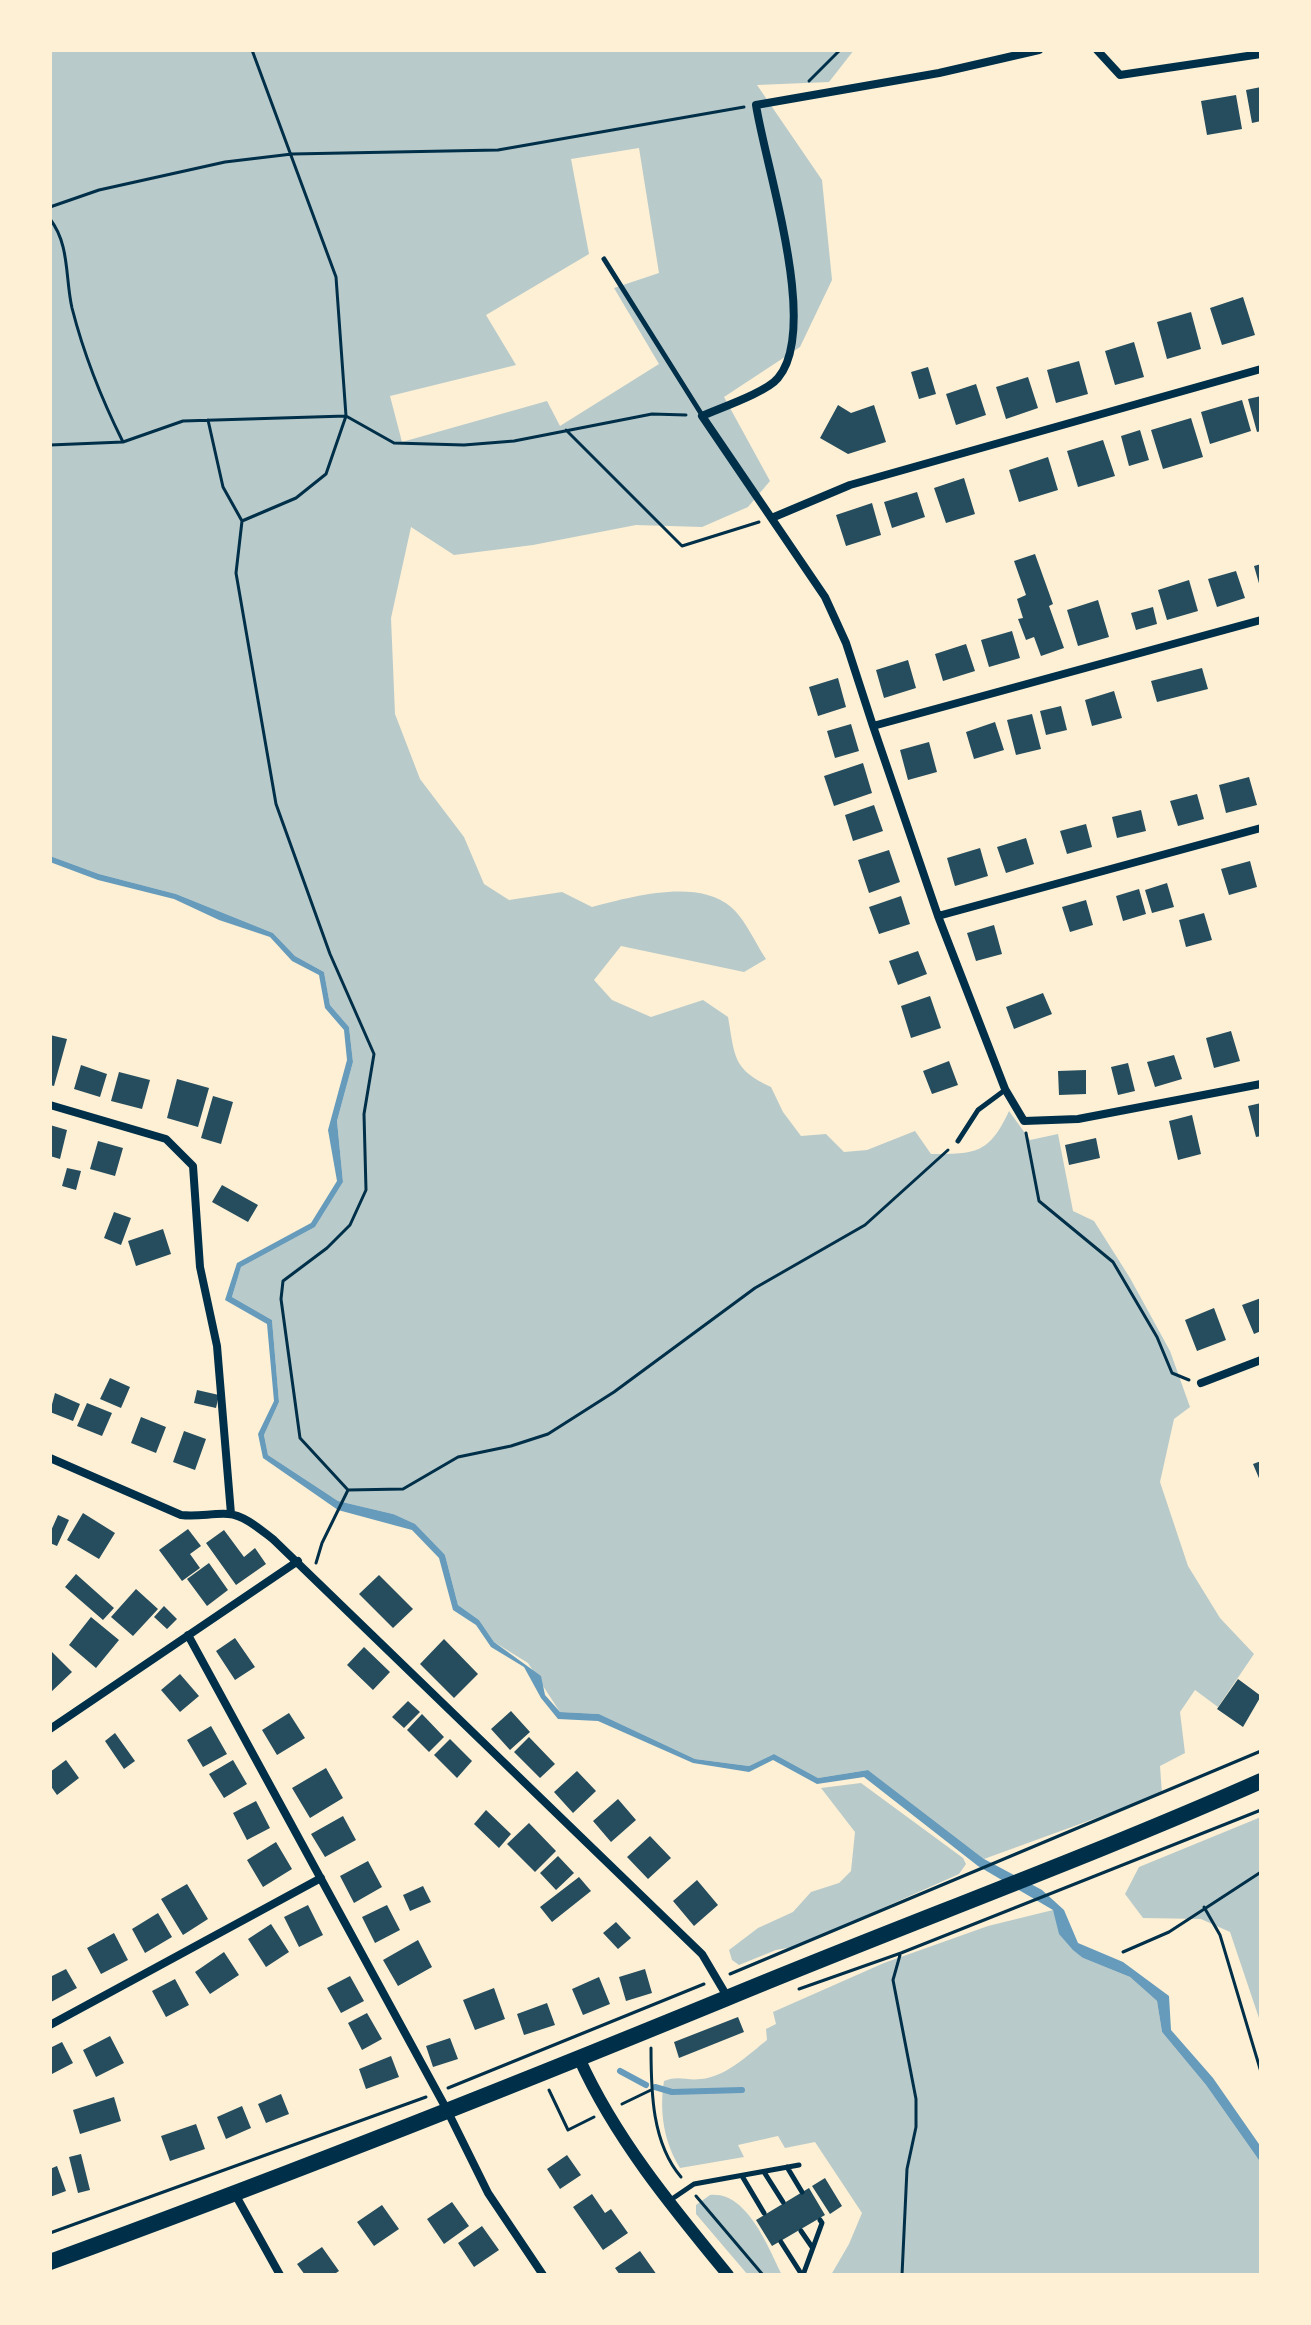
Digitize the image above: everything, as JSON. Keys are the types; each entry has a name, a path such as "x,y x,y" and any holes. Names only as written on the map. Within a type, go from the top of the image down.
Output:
{"main road":[{"path":"50,2262 235,2194 1108,1849 1261,1781"}],"street":[{"path":"1039,50 939,73 756,105 795,293 791,357 777,381 702,416 774,517 825,597 846,643 938,916 1005,1089 1024,1121 1078,1119 1261,1084"},
{"path":"1097,50 1120,75 1261,54"},
{"path":"774,517 850,485 1261,369"},
{"path":"873,726 1261,620"},
{"path":"938,916 1261,828"},
{"path":"50,1105 166,1139 193,1166 200,1267 217,1346 231,1514"},
{"path":"1201,1383 1261,1360"},
{"path":"50,1458 181,1515 205,1517 231,1514 252,1523 313,1575 702,1954 728,1998"},
{"path":"50,1729 298,1561"},
{"path":"188,1635 447,2110 488,2193 543,2275"},
{"path":"50,2025 321,1878"},
{"path":"579,2058 605,2112 668,2202 728,2275"},
{"path":"235,2194 280,2275"}],"lane":[{"path":"604,259 702,416"},
{"path":"958,1141 978,1110 1005,1089"},
{"path":"668,2202 688,2186 799,2165"},
{"path":"787,2167 802,2192"},
{"path":"764,2172 783,2202"},
{"path":"742,2176 764,2213"},
{"path":"803,2275 820,2220"},
{"path":"801,2231 813,2248"},
{"path":"781,2242 803,2275"}],"path":[{"path":"242,521 296,498 326,474 346,416 336,277 252,50"},
{"path":"795,98 840,50"},
{"path":"50,207 99,190 211,165 292,154 498,150 756,105"},
{"path":"50,219 62,234 72,306 98,392 123,442"},
{"path":"50,445 123,442 183,421 346,416 394,443 464,445 514,441 652,414 702,416"},
{"path":"208,420 223,487 242,521 236,573 276,804 330,954 374,1054 364,1114 366,1190 350,1225 327,1248 283,1281 281,1299 300,1438 348,1490 403,1489 458,1457 548,1434 614,1392 755,1288 865,1225 958,1141"},
{"path":"566,430 682,546 774,517"},
{"path":"1024,1121 1039,1201 1113,1262 1157,1337 1172,1373 1201,1383"},
{"path":"313,1575 322,1543 337,1519 348,1490"},
{"path":"50,2233 437,2092 948,1884 1261,1751"},
{"path":"790,1993 901,1953 1261,1810"},
{"path":"1123,1952 1169,1932 1261,1872"},
{"path":"1204,1907 1220,1935 1261,2072"},
{"path":"902,2275 907,2169 916,2127 916,2099 893,1980 909,1927"},
{"path":"651,2048 651,2090 665,2159"},
{"path":"532,2054 568,2130 651,2090"},
{"path":"700,2201 763,2275"}],"shaded area":[{"path":"50,50 854,50 829,82 757,85 822,180 832,280 800,347 724,397 770,481 748,507 702,527 636,525 533,545 454,555 411,527 391,618 395,714 420,779 464,837 484,884 509,900 562,892 592,907 644,895 682,892 717,898 736,912 766,959 744,972 621,946 594,980 612,1000 651,1017 703,1000 728,1017 734,1052 742,1067 771,1087 783,1112 801,1136 826,1134 844,1152 867,1150 915,1131 931,1154 970,1152 987,1144 995,1136 1009,1111 1030,1140 1058,1134 1073,1211 1094,1221 1130,1278 1170,1351 1190,1407 1174,1419 1160,1482 1188,1566 1220,1618 1254,1654 1218,1707 1195,1690 1180,1712 1185,1753 1160,1766 1162,1794 984,1859 868,1770 818,1778 774,1754 749,1766 695,1759 599,1714 560,1712 528,1663 494,1642 479,1620 458,1605 445,1555 393,1514 338,1501 268,1455 264,1435 279,1402 272,1320 232,1297 241,1267 315,1227 343,1182 337,1121 353,1062 349,1027 330,1005 324,972 295,956 273,933 176,894 99,874 50,856","holes":["639,148 659,273 614,288 659,364 560,426 547,401 402,442 390,396 516,365 486,315 589,254 571,159"]},
{"path":"861,1783 963,1858 966,1864 959,1874 798,1946 776,1950 739,1965 732,1960 729,1950 758,1928 793,1912 811,1892 839,1883 851,1871 855,1832 821,1788"},
{"path":"1261,1817 1261,2024 1230,1932 1201,1919 1143,1918 1125,1894 1139,1867"},
{"path":"1053,1910 1083,1958 1130,1977 1157,2001 1162,2032 1206,2085 1261,2163 1261,2275 831,2275 862,2213 815,2142 785,2148 778,2136 738,2145 744,2157 680,2168 664,2126 664,2081 674,2078 701,2079 719,2074 767,2040 766,2029 776,2024 773,2012 884,1963 988,1926"},
{"path":"710,2195 723,2196 745,2211 763,2236 782,2275 748,2275 696,2214 696,2205"}],"water":[{"path":"50,856 99,874 176,894 273,933 295,956 324,972 330,1005 349,1027 353,1062 337,1121 343,1182 315,1227 241,1267 232,1297 272,1320 279,1402 264,1435 268,1455 338,1501 393,1514 415,1524 445,1555 458,1605 479,1620 494,1642 541,1676 545,1695 560,1712 599,1714 695,1759 749,1766 774,1754 818,1778 868,1770 984,1859 1042,1890 1064,1910 1078,1943 1123,1962 1169,1996 1171,2030 1213,2078 1261,2147 1261,2163 1206,2085 1162,2032 1157,2001 1130,1977 1083,1958 1073,1950 1059,1934 1053,1910 978,1866 864,1777 817,1784 773,1760 749,1772 693,1763 598,1721 558,1719 541,1698 524,1667 491,1647 476,1625 453,1610 439,1558 412,1530 338,1510 263,1458 258,1434 274,1401 267,1324 225,1300 237,1263 311,1223 337,1181 328,1130 347,1060 344,1030 325,1008 319,975 292,961 270,937 219,920 174,899 98,880 50,862"}],"building":[{"path":"1261,87 1261,121 1252,123 1246,90"},
{"path":"1236,95 1242,129 1207,135 1201,101"},
{"path":"1243,297 1255,335 1222,345 1210,308"},
{"path":"1191,312 1201,349 1167,359 1157,322"},
{"path":"1134,342 1144,377 1115,385 1105,351"},
{"path":"1079,361 1088,394 1056,403 1047,370"},
{"path":"928,367 936,394 919,399 911,372"},
{"path":"1028,377 1038,408 1006,419 996,387"},
{"path":"976,384 986,415 956,425 946,394"},
{"path":"1261,396 1261,431 1257,432 1248,399"},
{"path":"1242,400 1251,431 1210,444 1201,412"},
{"path":"838,405 851,413 874,405 886,442 848,454 820,438"},
{"path":"1191,418 1203,457 1163,469 1151,430"},
{"path":"1140,430 1149,460 1129,466 1121,436"},
{"path":"1103,440 1115,476 1078,487 1067,451"},
{"path":"1048,457 1058,490 1019,502 1009,470"},
{"path":"964,478 975,514 946,523 934,488"},
{"path":"917,492 925,517 892,528 884,502"},
{"path":"872,503 881,535 846,546 836,515"},
{"path":"1035,554 1053,604 1049,606 1064,648 1041,656 1034,637 1026,640 1018,619 1023,618 1017,599 1026,595 1014,561"},
{"path":"1261,564 1261,586 1260,587 1254,566"},
{"path":"1236,571 1245,598 1217,607 1208,579"},
{"path":"1189,580 1198,611 1167,620 1158,590"},
{"path":"1098,600 1109,637 1078,646 1067,610"},
{"path":"1153,607 1157,624 1136,630 1131,613"},
{"path":"1012,631 1020,658 989,667 981,640"},
{"path":"966,644 975,671 943,681 935,654"},
{"path":"908,660 916,688 884,698 876,670"},
{"path":"1202,668 1208,689 1157,702 1151,681"},
{"path":"838,678 846,707 818,716 809,687"},
{"path":"1114,691 1122,718 1092,726 1085,700"},
{"path":"1061,706 1067,730 1046,735 1040,711"},
{"path":"1032,714 1041,749 1016,755 1007,720"},
{"path":"995,722 1004,750 974,759 966,732"},
{"path":"851,724 859,751 835,758 827,731"},
{"path":"929,742 937,772 908,780 900,750"},
{"path":"863,763 872,793 834,806 824,776"},
{"path":"1249,777 1257,805 1226,813 1219,785"},
{"path":"1197,794 1204,819 1178,826 1170,801"},
{"path":"874,805 883,831 853,841 845,815"},
{"path":"1141,810 1146,831 1117,838 1112,817"},
{"path":"1086,824 1092,847 1067,854 1060,831"},
{"path":"1026,838 1034,864 1006,873 997,847"},
{"path":"980,848 988,876 955,886 947,858"},
{"path":"889,850 900,882 869,893 858,860"},
{"path":"1250,861 1257,887 1229,895 1221,869"},
{"path":"1167,883 1174,907 1152,913 1145,890"},
{"path":"1139,889 1146,914 1123,921 1116,896"},
{"path":"901,896 910,924 879,934 869,907"},
{"path":"1086,900 1093,925 1070,932 1062,907"},
{"path":"1204,913 1212,940 1186,947 1179,920"},
{"path":"994,925 1002,954 976,961 967,933"},
{"path":"918,951 927,974 898,985 889,961"},
{"path":"1043,993 1052,1014 1014,1029 1006,1007"},
{"path":"930,996 941,1028 911,1038 901,1006"},
{"path":"1231,1031 1240,1061 1214,1068 1206,1038"},
{"path":"50,1035 67,1039 54,1086 50,1085"},
{"path":"1174,1055 1182,1079 1155,1087 1147,1062"},
{"path":"949,1061 958,1085 932,1094 923,1071"},
{"path":"1128,1063 1135,1091 1118,1095 1111,1067"},
{"path":"81,1065 107,1074 100,1097 74,1089"},
{"path":"1086,1070 1086,1094 1059,1095 1058,1071"},
{"path":"119,1072 150,1080 142,1109 111,1101"},
{"path":"177,1079 209,1088 198,1127 167,1118"},
{"path":"213,1096 233,1102 221,1144 201,1138"},
{"path":"1261,1103 1261,1136 1256,1137 1248,1106"},
{"path":"1192,1115 1201,1154 1178,1160 1169,1121"},
{"path":"50,1125 67,1130 60,1159 50,1156"},
{"path":"1096,1138 1100,1158 1069,1165 1065,1145"},
{"path":"98,1141 123,1148 115,1176 90,1169"},
{"path":"67,1168 81,1171 76,1190 62,1186"},
{"path":"222,1185 258,1205 248,1222 212,1202"},
{"path":"114,1212 131,1218 121,1245 104,1238"},
{"path":"163,1229 171,1254 136,1266 128,1241"},
{"path":"1261,1298 1261,1331 1254,1334 1242,1305"},
{"path":"1214,1308 1226,1340 1197,1351 1185,1320"},
{"path":"110,1378 130,1387 121,1408 100,1399"},
{"path":"197,1390 219,1395 216,1408 194,1403"},
{"path":"55,1393 80,1404 73,1421 50,1412"},
{"path":"87,1403 112,1413 102,1436 77,1426"},
{"path":"141,1417 166,1427 156,1453 131,1443"},
{"path":"184,1431 206,1439 195,1470 173,1462"},
{"path":"1261,1461 1261,1483 1253,1464"},
{"path":"83,1513 115,1533 99,1559 67,1540"},
{"path":"58,1515 69,1520 57,1546 50,1543 50,1533"},
{"path":"188,1529 201,1546 190,1554 200,1568 182,1581 159,1550"},
{"path":"224,1530 244,1557 255,1548 266,1564 236,1585 206,1543"},
{"path":"209,1563 228,1590 207,1606 187,1579"},
{"path":"76,1574 114,1608 103,1620 65,1587"},
{"path":"379,1575 413,1609 393,1628 359,1594"},
{"path":"136,1589 158,1609 133,1636 111,1617"},
{"path":"164,1606 177,1619 167,1629 154,1617"},
{"path":"91,1617 119,1640 96,1668 69,1645"},
{"path":"235,1638 255,1667 235,1680 216,1651"},
{"path":"444,1639 478,1674 454,1698 420,1664"},
{"path":"364,1647 390,1672 373,1690 347,1665"},
{"path":"50,1650 72,1672 50,1693"},
{"path":"180,1674 199,1696 180,1712 161,1690"},
{"path":"1238,1679 1261,1696 1243,1727 1217,1709"},
{"path":"408,1701 420,1712 404,1728 392,1717"},
{"path":"511,1711 530,1732 510,1750 491,1729"},
{"path":"289,1713 305,1738 277,1755 262,1730"},
{"path":"422,1714 444,1737 429,1752 407,1730"},
{"path":"211,1726 227,1754 203,1767 187,1740"},
{"path":"115,1733 135,1761 124,1769 105,1741"},
{"path":"529,1737 555,1764 540,1778 514,1752"},
{"path":"450,1739 472,1761 457,1778 434,1755"},
{"path":"66,1760 79,1778 57,1795 50,1785 50,1772"},
{"path":"233,1760 247,1784 224,1798 209,1774"},
{"path":"326,1768 343,1798 310,1818 292,1788"},
{"path":"577,1771 596,1791 573,1813 554,1792"},
{"path":"618,1799 636,1820 611,1842 593,1821"},
{"path":"256,1801 270,1828 247,1840 233,1813"},
{"path":"486,1810 511,1834 499,1848 474,1824"},
{"path":"343,1816 356,1840 325,1857 311,1834"},
{"path":"529,1823 556,1851 535,1872 507,1844"},
{"path":"650,1836 671,1858 648,1879 627,1857"},
{"path":"276,1842 292,1869 263,1887 247,1860"},
{"path":"558,1856 574,1873 556,1890 540,1873"},
{"path":"368,1861 382,1887 354,1903 340,1876"},
{"path":"579,1877 591,1891 552,1922 540,1907"},
{"path":"697,1880 718,1905 694,1926 673,1901"},
{"path":"187,1884 208,1919 183,1935 161,1899"},
{"path":"423,1886 431,1902 410,1911 403,1895"},
{"path":"308,1905 323,1935 299,1947 284,1917"},
{"path":"387,1905 400,1930 375,1943 362,1917"},
{"path":"158,1913 172,1937 145,1953 132,1929"},
{"path":"616,1922 631,1938 618,1949 603,1933"},
{"path":"271,1924 289,1952 266,1967 248,1939"},
{"path":"114,1933 128,1960 101,1974 87,1948"},
{"path":"418,1940 432,1967 398,1986 383,1960"},
{"path":"224,1952 239,1975 210,1994 195,1972"},
{"path":"66,1969 77,1988 51,2002 50,1977"},
{"path":"645,1969 652,1993 626,2001 619,1977"},
{"path":"350,1976 364,2001 341,2013 327,1988"},
{"path":"599,1977 610,2004 583,2015 572,1989"},
{"path":"175,1979 189,2005 166,2017 152,1991"},
{"path":"494,1988 505,2019 475,2030 463,2000"},
{"path":"547,2003 555,2025 524,2035 517,2014"},
{"path":"367,2013 382,2039 362,2050 348,2023"},
{"path":"738,2017 744,2032 679,2058 674,2042"},
{"path":"110,2036 124,2063 96,2077 83,2050"},
{"path":"450,2038 458,2059 433,2067 426,2046"},
{"path":"62,2042 73,2063 50,2075 50,2048"},
{"path":"391,2056 399,2077 366,2089 359,2069"},
{"path":"281,2094 289,2114 266,2123 258,2104"},
{"path":"114,2097 121,2121 80,2134 73,2110"},
{"path":"242,2106 251,2128 226,2139 217,2117"},
{"path":"196,2124 205,2149 170,2161 161,2136"},
{"path":"81,2154 90,2190 78,2193 69,2157"},
{"path":"567,2155 581,2175 560,2189 547,2169"},
{"path":"57,2166 66,2191 50,2197 50,2169"},
{"path":"825,2178 842,2206 830,2214 812,2186"},
{"path":"809,2188 825,2215 772,2246 756,2220"},
{"path":"592,2194 605,2213 611,2209 628,2233 603,2250 573,2207"},
{"path":"452,2202 469,2226 444,2244 427,2219"},
{"path":"382,2205 399,2229 374,2246 357,2222"},
{"path":"482,2226 499,2250 474,2267 458,2243"},
{"path":"322,2247 339,2271 333,2275 305,2275 297,2264"},
{"path":"640,2251 657,2275 620,2275 615,2268"}],"waterway":[{"path":"620,2071 646,2085"},
{"path":"655,2087 672,2092 742,2090"}]}
